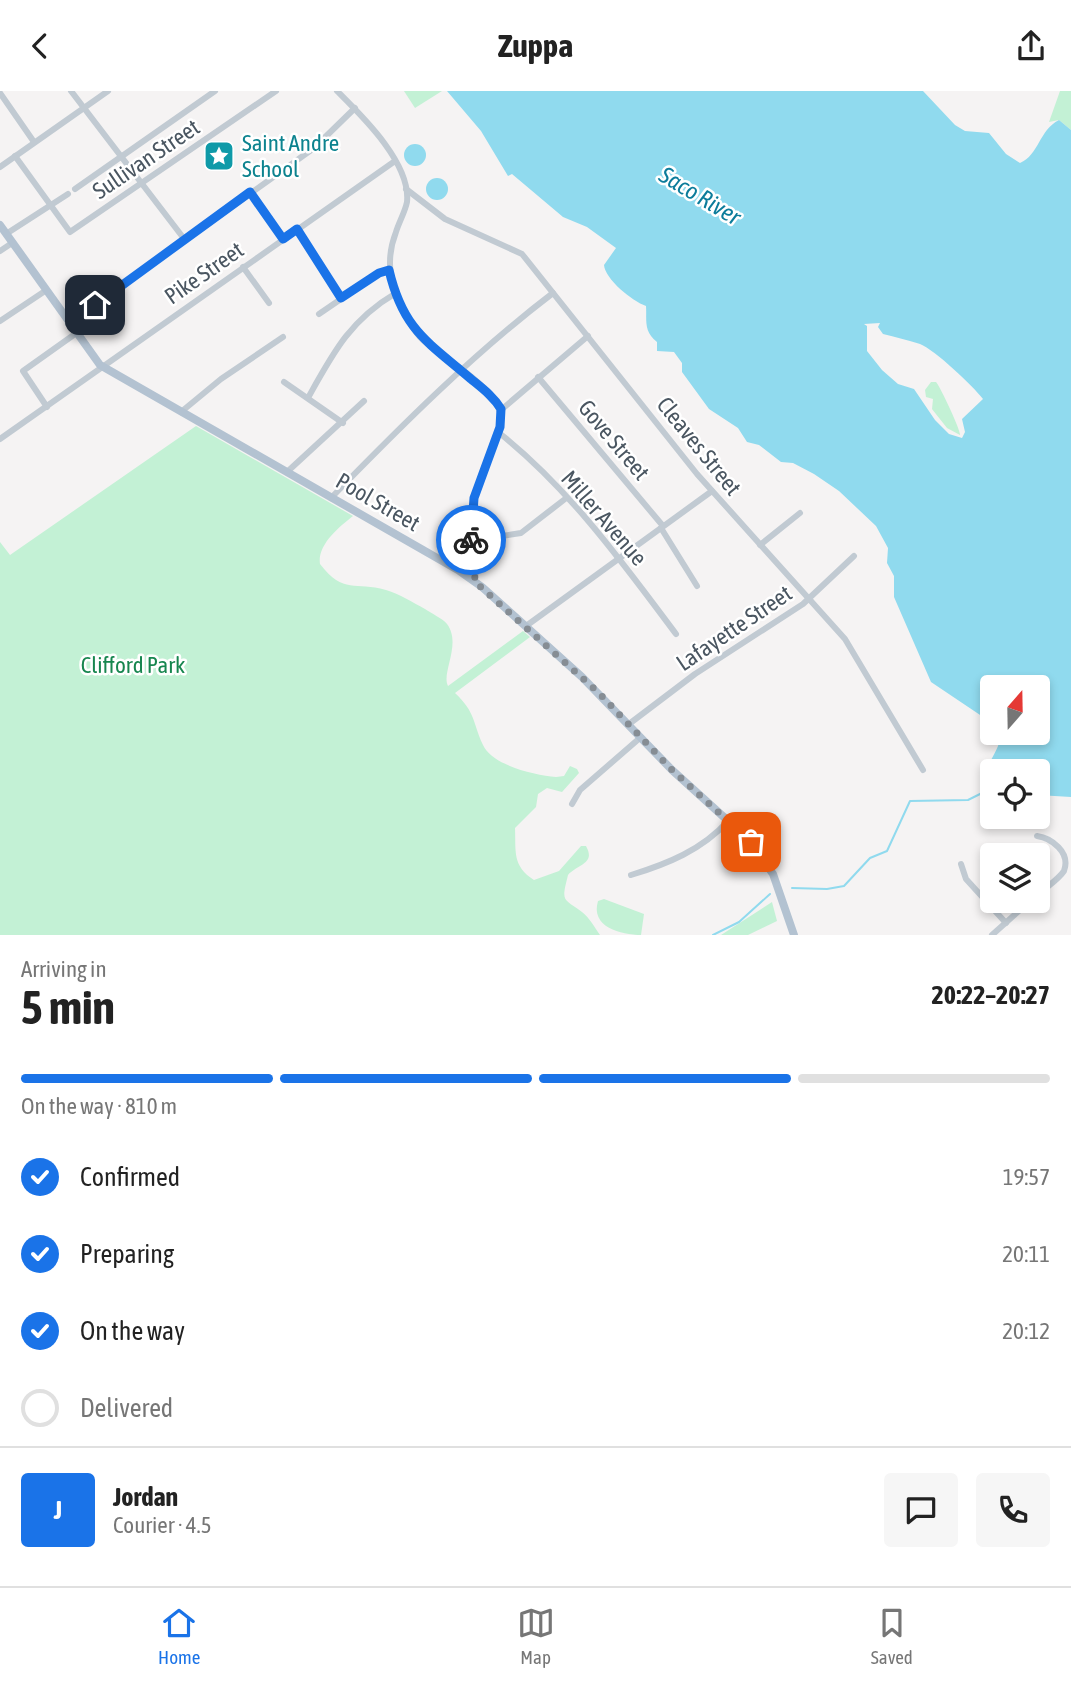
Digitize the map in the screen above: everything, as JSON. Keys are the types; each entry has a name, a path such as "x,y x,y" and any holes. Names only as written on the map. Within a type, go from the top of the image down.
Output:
{"main road":[{"name":"Pool Street","path":"0,225 75,334 102,366 474,581 526,626 751,842 770,868 794,935"}],"street":[{"path":"71,91 185,240"},
{"path":"0,166 108,91"},
{"path":"201,91 205,98"},
{"path":"75,189 215,91"},
{"name":"Sullivan Street","path":"50,205 71,232 276,91"},
{"path":"337,91 384,140 406,189 406,204 391,247 389,270 396,293 420,337 490,395 501,409"},
{"path":"0,93 34,142"},
{"path":"68,324 314,148 355,108"},
{"path":"15,156 50,205"},
{"name":"Pike Street","path":"0,439 395,161"},
{"name":"Cleaves Street","path":"406,189 452,222 519,250 712,491 852,649 923,770"},
{"path":"250,192 283,239"},
{"path":"6,234 68,194"},
{"path":"297,229 341,298"},
{"path":"0,251 12,243"},
{"path":"243,267 269,303"},
{"path":"319,314 379,273 389,270"},
{"path":"0,321 45,291"},
{"path":"308,398 343,336 365,315 396,293"},
{"path":"331,498 461,370 553,293"},
{"path":"47,407 23,375 23,370 75,334"},
{"path":"474,581 476,572 471,541 474,498 498,432 501,409 588,336"},
{"path":"181,412 234,369 283,337"},
{"name":"Gove Street","path":"538,377 662,527 697,586"},
{"path":"284,381 343,423"},
{"path":"287,472 365,401"},
{"name":"Miller Avenue","path":"498,432 522,450 618,558 676,634"},
{"path":"526,626 712,491"},
{"path":"471,541 521,533 565,499"},
{"path":"760,545 800,513"},
{"name":"Lafayette Street","path":"629,723 683,683 808,599 855,556"},
{"path":"572,804 583,786 641,737"},
{"path":"631,876 667,865 710,839 728,821"},
{"path":"1037,836 1054,840 1063,849 1066,862 1063,873 1050,884"},
{"path":"961,864 966,879 1006,923"},
{"path":"992,935 1017,913"}],"green space":[{"path":"404,91 442,91 415,108"},
{"path":"1060,91 1071,91 1071,130 1059,120 1049,122"},
{"path":"931,382 938,385 960,435 947,428 932,409 933,399 926,397 925,390"},
{"name":"Clifford Park","path":"196,426 353,516 325,543 320,564 336,580 391,592 445,622 452,640 448,686 523,631 530,637 455,693 470,712 483,745 496,759 526,772 547,776 564,776 570,766 577,769 579,773 562,792 547,788 538,794 536,807 515,828 516,851 522,869 534,880 559,871 581,846 586,846 589,857 568,875 564,895 567,902 587,917 600,935 0,935 0,542 10,555"},
{"path":"604,899 644,914 641,935 616,931 603,923 597,910 598,901"},
{"path":"772,902 777,921 748,935 721,935"}],"water":[{"name":"Saco River","path":"447,91 923,91 955,125 965,131 989,133 1006,154 1020,163 1031,154 1052,124 1059,120 1071,130 1071,797 1050,796 1050,759 991,759 998,745 1050,745 1050,675 980,675 980,715 931,682 894,597 894,576 887,563 888,548 876,526 839,491 814,474 793,463 781,462 759,445 747,442 738,428 709,409 682,372 682,363 674,352 657,351 657,342 646,321 646,306 620,289 609,277 604,265 616,248 587,227 563,217 512,174 508,176 481,131","holes":["880,323 878,327 883,334 920,344 935,353 983,399 962,419 965,432 962,438 949,434 935,420 914,389 898,384 867,351 867,326 864,324"]},
{"path":"411,144 419,144 426,151 426,159 419,166 411,166 404,159 404,151"},
{"path":"433,178 441,178 448,185 448,193 441,200 433,200 426,193 426,185"}],"waterway":[{"path":"792,888 827,889 844,886 870,858 887,851 910,801 968,800 980,794"},
{"path":"713,935 739,922 770,894"}],"way so far":[{"path":"471,540 476,572 474,581 610,703 671,769 751,842"}],"place":[{"name":"Saint Andre School","path":"219,156"}],"route":[{"path":"95,305 250,192 283,239 297,229 341,298 379,273 389,270 407,318 417,333 485,390 501,409 500,427 474,498 471,540"}]}
